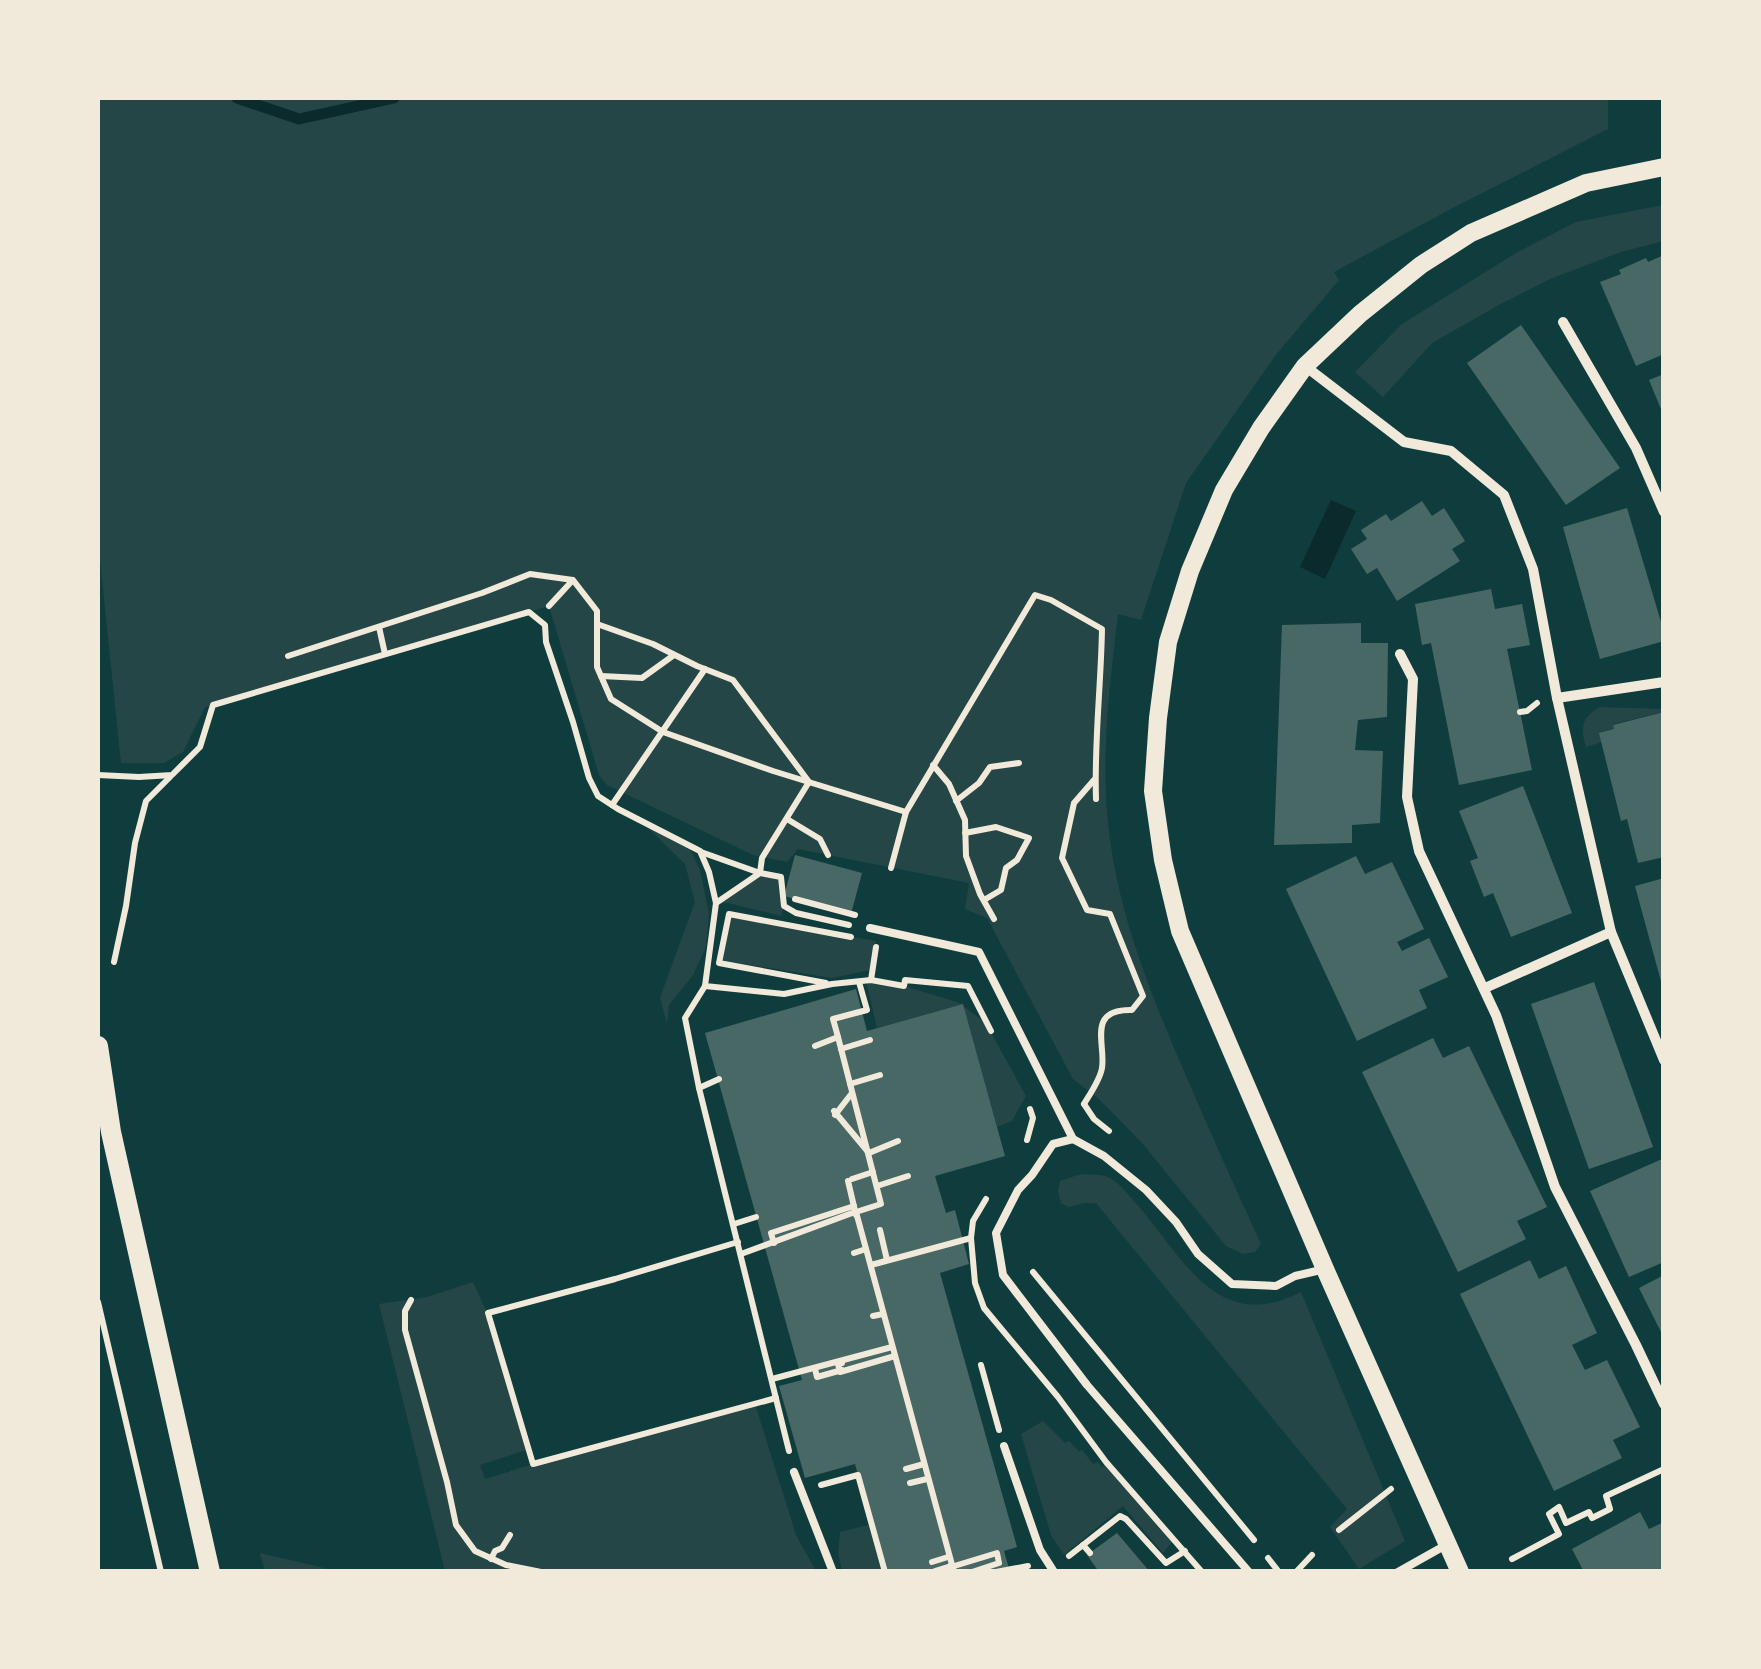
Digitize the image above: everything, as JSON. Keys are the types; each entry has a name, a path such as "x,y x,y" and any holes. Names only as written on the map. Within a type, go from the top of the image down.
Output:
{"main road":[{"path":"98,1046 111,1132 210,1572"}],"street":[{"path":"1460,1572 1180,931 1163,860 1153,791 1168,642 1190,570 1224,490 1305,366 1406,277 1471,233 1586,183 1664,167"},
{"path":"1562,322 1636,448 1664,512"},
{"path":"1305,366 1404,442 1451,452 1504,496 1533,570 1557,698 1611,932 1664,1060"},
{"path":"1400,654 1413,679 1407,796 1420,851 1485,988 1555,1187 1664,1404"},
{"path":"1557,698 1664,682"},
{"path":"1485,988 1611,932"}],"lane":[{"path":"875,929 979,952 1074,1139 1104,1156 1146,1190 1176,1222 1198,1254 1232,1284 1276,1286 1295,1276 1325,1269"},
{"path":"1074,1139 1052,1144 1018,1190 996,1233 1003,1275 1088,1385 1248,1572"},
{"path":"1004,1446 1040,1550 1054,1572"},
{"path":"794,1472 833,1572"},
{"path":"1398,1572 1446,1545"}],"path":[{"path":"288,656 530,574 573,580 597,612 597,666 610,699 663,732 906,812"},
{"path":"550,606 573,580"},
{"path":"891,868 906,812 1035,595 1102,628 1095,740 1096,799"},
{"path":"114,962 146,801 200,747 213,704 529,612 544,626 588,778 598,796 700,851 781,877 784,906 796,913 875,929"},
{"path":"597,624 734,680 809,782"},
{"path":"379,628 385,654"},
{"path":"602,676 642,678 674,654"},
{"path":"612,805 705,669"},
{"path":"956,800 979,782 990,767 1019,762"},
{"path":"934,765 949,784 964,820 966,856 994,919"},
{"path":"98,775 172,775"},
{"path":"1084,1104 1102,1069 1099,1033 1108,1016 1132,1010 1143,996 1110,914 1088,910 1062,858 1074,803 1096,779"},
{"path":"716,903 760,873 762,858 809,782"},
{"path":"787,818 820,838 828,855"},
{"path":"965,833 996,826 1030,838 1017,860 1006,868 1001,890 984,900"},
{"path":"700,851 716,903 705,986 684,1018 794,1472"},
{"path":"795,899 861,917 875,929 876,941 729,914 719,963 832,984"},
{"path":"871,980 875,961"},
{"path":"705,986 784,994 871,980 904,986 905,980 968,986 996,1040"},
{"path":"742,1254 855,1208 882,1204 833,1019 867,1010 859,982"},
{"path":"816,1046 838,1037"},
{"path":"841,1049 870,1040"},
{"path":"868,1153 835,1113 852,1088 880,1075"},
{"path":"699,1088 720,1079"},
{"path":"1026,1096 1033,1118"},
{"path":"868,1153 898,1141"},
{"path":"874,1172 850,1180 855,1208 952,1568"},
{"path":"877,1186 908,1176"},
{"path":"855,1208 952,1568"},
{"path":"734,1224 756,1217"},
{"path":"880,1230 887,1260"},
{"path":"870,1265 971,1238"},
{"path":"738,1242 488,1313 533,1464 776,1398"},
{"path":"854,1253 866,1249"},
{"path":"1029,1267 1279,1572"},
{"path":"411,1300 405,1311 404,1330 456,1525 475,1551 506,1566 541,1572"},
{"path":"98,1302 161,1572"},
{"path":"874,1316 883,1314"},
{"path":"894,1350 840,1372 838,1364 894,1350"},
{"path":"772,1379 894,1350"},
{"path":"981,1365 1004,1446"},
{"path":"906,1470 924,1464"},
{"path":"1512,1559 1559,1534 1549,1514 1559,1508 1566,1523 1590,1512 1592,1518 1610,1510 1606,1496 1664,1469"},
{"path":"801,1492 858,1475 886,1572"},
{"path":"910,1484 927,1479"},
{"path":"1339,1530 1391,1489"},
{"path":"1068,1557 1120,1516 1166,1564 1185,1551"},
{"path":"491,1559 510,1535"},
{"path":"1083,1545 1090,1554"},
{"path":"934,1572 997,1554 1000,1563 972,1572"},
{"path":"1296,1572 1312,1555"},
{"path":"932,1562 948,1557"},
{"path":"996,1572 1008,1568"}],"shaded area":[{"path":"98,98 1608,98 1608,129 1334,272 1339,280 1275,356 1186,483 1141,620 1118,614 1106,751 1106,797 1114,867 1131,933 1154,997 1261,1244 1255,1252 1243,1254 1226,1246 1142,1143 1073,1079 987,918 965,909 969,883 798,849 787,862 753,855 607,785 599,775 549,606 205,707 183,752 164,763 121,763 98,541"},
{"path":"1663,205 1663,241 1550,279 1497,306 1432,343 1383,397 1355,372 1402,324 1516,253 1576,222"},
{"path":"1331,500 1356,511 1325,579 1300,567"},
{"path":"1600,707 1663,712 1613,724 1614,729 1602,742 1586,747 1584,723"},
{"path":"641,821 688,845 700,870 709,914 706,947 693,975 669,1005 667,1024 660,998 695,902 685,864"},
{"path":"760,873 781,877 781,916 716,903"},
{"path":"732,915 876,941 871,970 832,978 719,960"},
{"path":"866,981 904,986 963,1004 877,1028"},
{"path":"963,1006 985,1022 1026,1096 1012,1121 997,1127"},
{"path":"1081,1174 1105,1176 1117,1183 1186,1265 1224,1297 1246,1304 1271,1303 1301,1292 1405,1541 1359,1569 1330,1527 1347,1509 1096,1203 1069,1207 1061,1203 1060,1181"},
{"path":"473,1282 490,1319 526,1450 480,1465 485,1479 755,1404 796,1535 816,1571 445,1571 379,1304 427,1297"},
{"path":"1043,1421 1065,1443 1069,1441 1079,1452 1082,1450 1093,1464 1098,1462 1102,1468 1106,1462 1174,1539 1163,1553 1123,1506 1064,1555 1051,1535 1021,1434"},
{"path":"868,1525 882,1571 842,1571 838,1553 840,1532"},
{"path":"260,1553 337,1571 265,1571"}],"building":[{"path":"1664,255 1664,354 1636,366 1600,282 1646,258 1648,262"},
{"path":"1521,325 1620,468 1566,505 1467,363"},
{"path":"1664,374 1664,414 1663,414 1649,380"},
{"path":"1422,501 1432,516 1444,508 1465,541 1452,549 1460,561 1397,601 1377,568 1367,574 1351,549 1367,539 1361,530 1386,514 1391,521"},
{"path":"1627,508 1664,641 1600,659 1563,527"},
{"path":"1491,589 1495,609 1522,604 1530,645 1507,649 1532,770 1459,785 1431,643 1422,645 1415,604"},
{"path":"1361,623 1361,643 1388,643 1387,717 1358,720 1355,750 1383,751 1380,823 1352,825 1352,843 1274,845 1282,625"},
{"path":"1664,712 1664,857 1638,863 1627,819 1621,821 1599,733 1614,729 1613,725"},
{"path":"1523,786 1572,913 1511,937 1493,893 1484,897 1470,861 1478,858 1459,811"},
{"path":"795,855 862,873 851,914 784,896"},
{"path":"1356,856 1365,874 1392,862 1424,929 1397,942 1402,951 1429,938 1448,977 1419,990 1427,1008 1357,1041 1286,889"},
{"path":"1664,878 1664,985 1662,985 1635,886"},
{"path":"1594,982 1653,1147 1589,1169 1531,1004"},
{"path":"856,989 867,1031 963,1004 1005,1156 935,1176 946,1213 955,1210 969,1264 940,1273 1017,1547 1004,1551 1010,1572 885,1572 855,1464 805,1478 779,1386 802,1380 705,1033"},
{"path":"1433,1038 1443,1058 1469,1046 1547,1207 1517,1221 1526,1239 1458,1272 1362,1072"},
{"path":"1662,1159 1664,1262 1629,1277 1590,1191"},
{"path":"1530,1260 1539,1279 1566,1266 1597,1333 1572,1345 1585,1370 1607,1360 1640,1427 1613,1440 1622,1458 1554,1491 1460,1294"},
{"path":"1664,1275 1664,1338 1639,1288"},
{"path":"1640,1512 1649,1529 1664,1522 1664,1572 1584,1572 1572,1549"},
{"path":"1117,1533 1150,1572 1099,1572 1087,1555"}],"waterway":[{"path":"237,98 299,119 394,98"}]}
